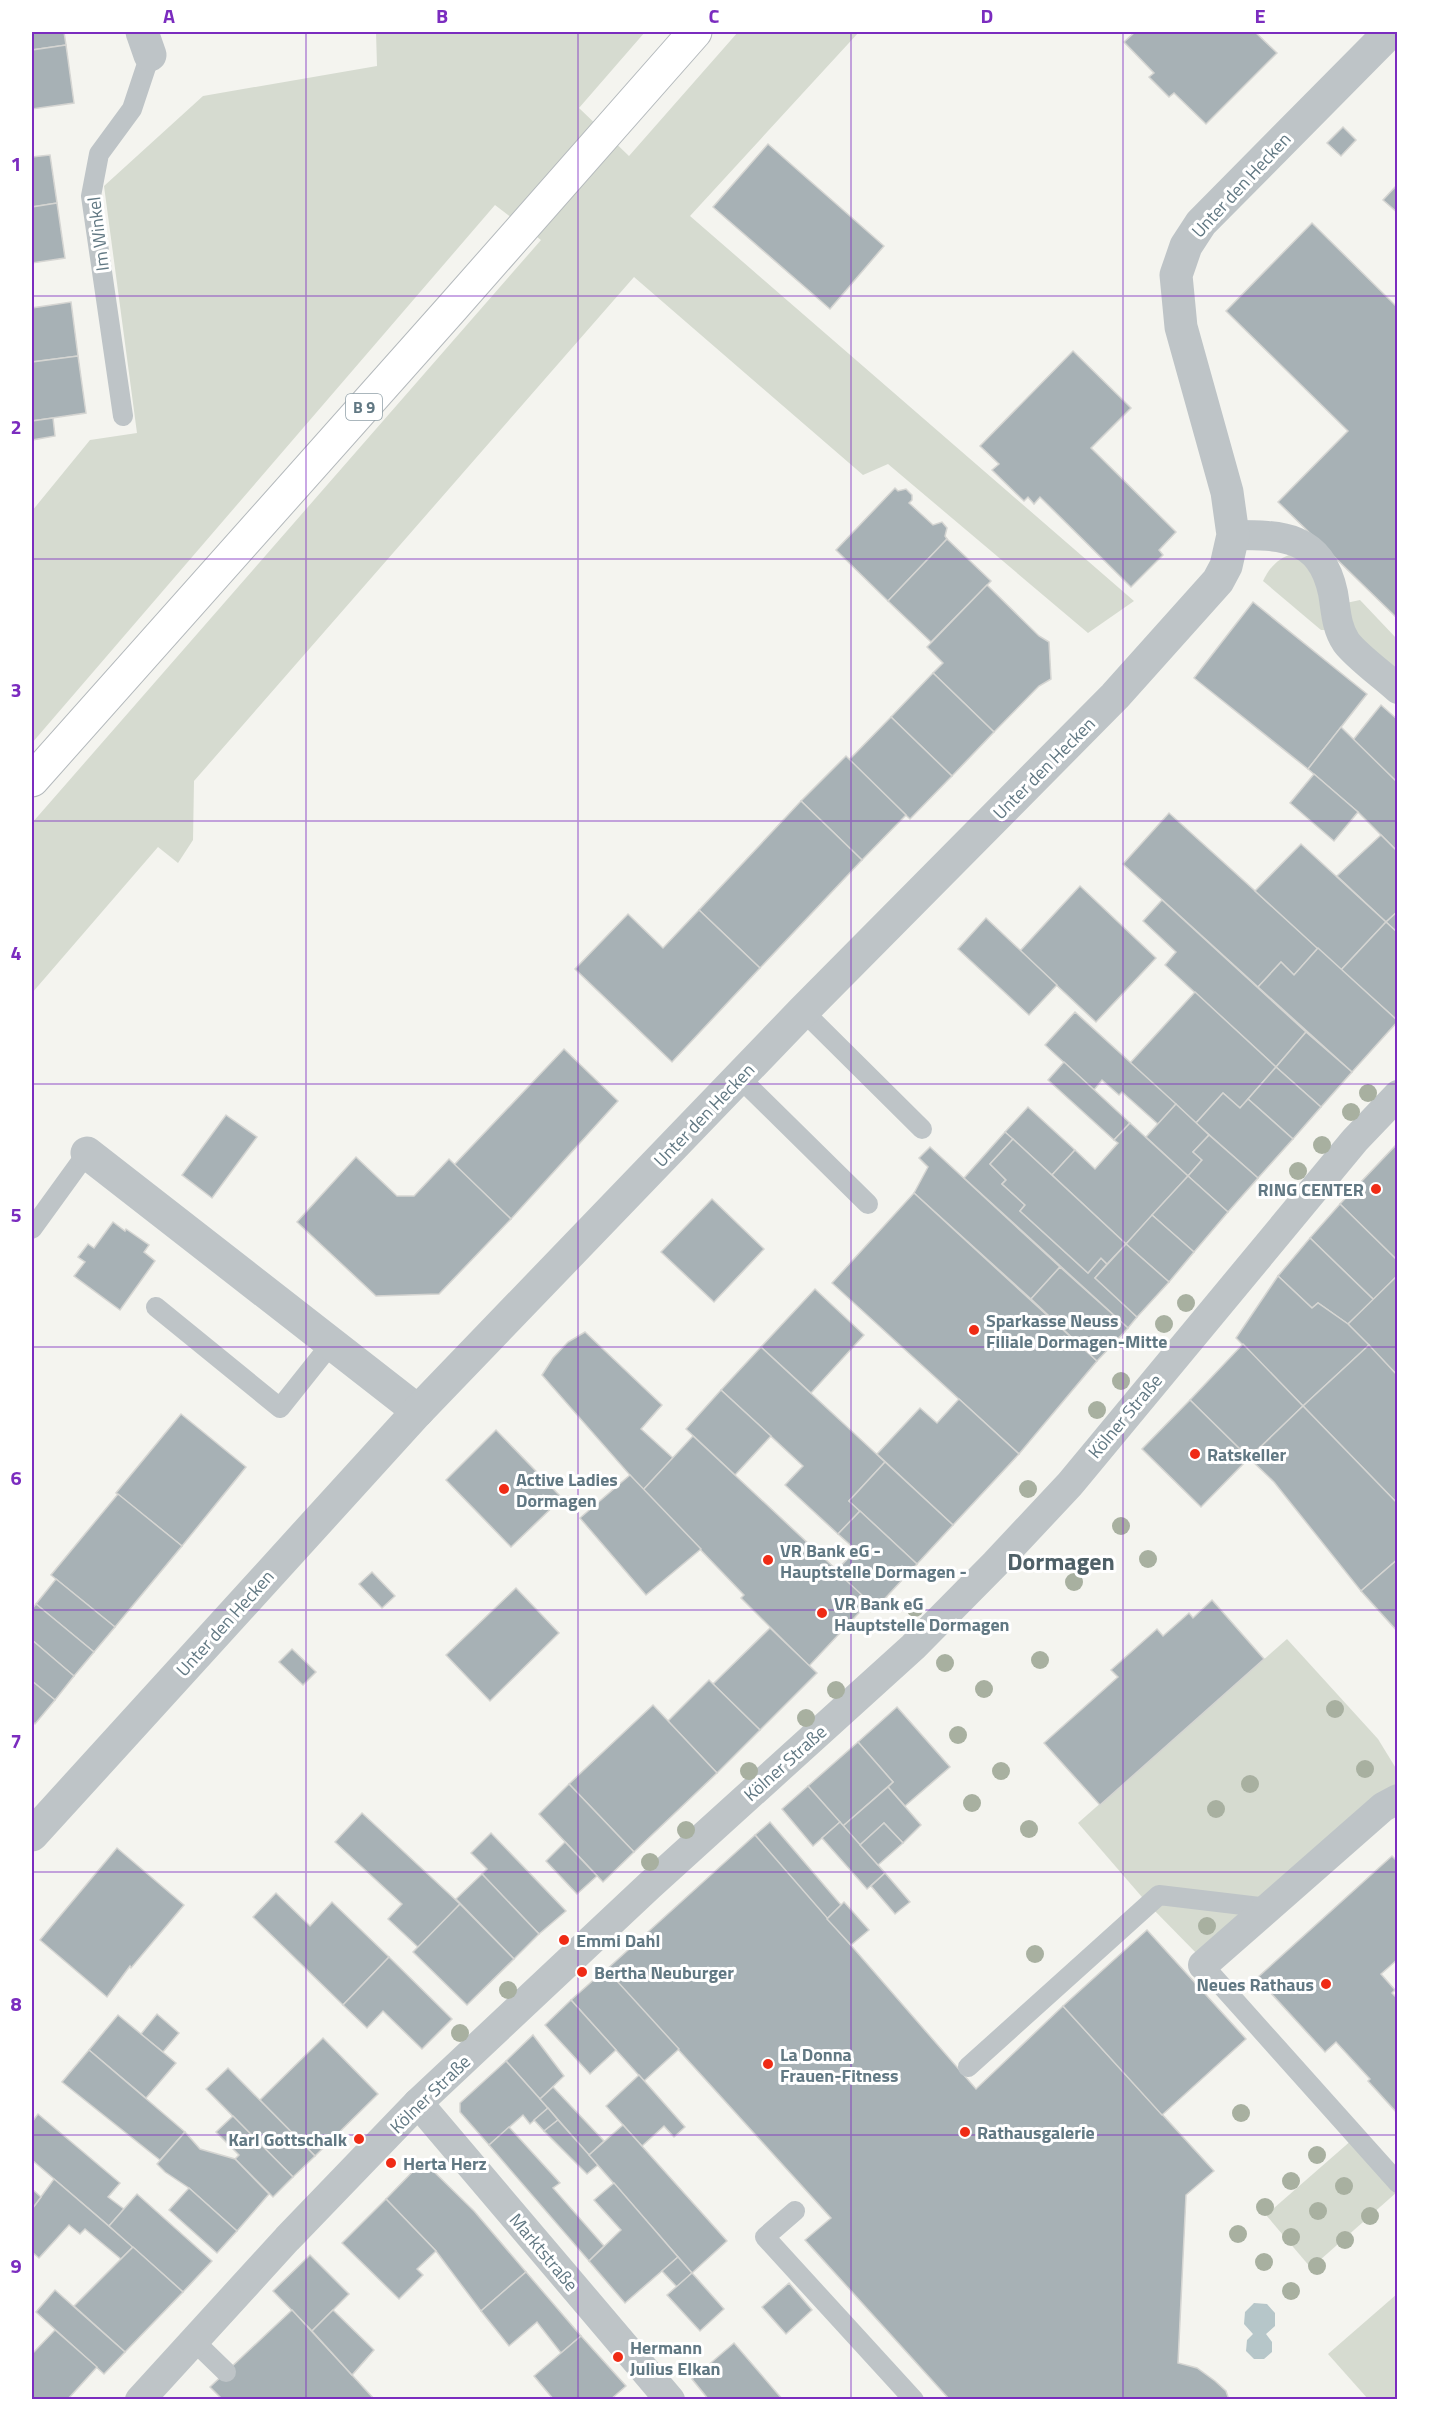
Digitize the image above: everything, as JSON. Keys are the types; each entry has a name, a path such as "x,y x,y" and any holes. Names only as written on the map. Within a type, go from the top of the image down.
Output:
{"main road":[{"name":"B 9","path":"32,780 694,32"}],"street":[{"name":"Unter den Hecken","path":"32,1835 418,1411 803,1011 1115,696 1218,581 1226,566 1233,535 1227,492 1181,327 1176,275 1186,246 1201,222 1390,32"},
{"path":"1233,535 1277,535 1301,543 1321,562 1332,591 1337,623 1346,643 1398,689"},
{"name":"Kölner Straße","path":"140,2400 287,2239 418,2103 649,1886 913,1647 995,1564 1070,1484 1355,1140 1398,1095"},
{"path":"87,1153 418,1411"},
{"path":"1203,1965 1383,1807 1398,1799"},
{"name":"Marktstraße","path":"418,2103 670,2400"}],"lane":[{"name":"Im Winkel","path":"123,416 91,196 99,153 132,109 146,43"},
{"path":"803,1011 922,1129"},
{"path":"740,1078 868,1204"},
{"path":"32,1229 87,1153"},
{"path":"156,1307 280,1408 331,1344"},
{"path":"968,2067 1159,1895 1268,1908"},
{"path":"1203,1965 1398,2183"},
{"path":"795,2211 765,2237 914,2400"},
{"path":"194,2341 226,2372"}],"shaded area":[{"path":"376,32 645,32 579,108 629,156 738,32 859,32 690,216 1134,601 1088,633 888,464 863,475 634,277 194,781 193,840 178,863 158,847 32,993 32,823 541,240 495,205 32,743 32,511 90,440 137,433 104,186 203,96 377,66"},
{"path":"1294,553 1315,571 1328,630 1321,630 1263,581 1276,563"},
{"path":"1360,600 1397,639 1397,673 1355,639 1346,603"},
{"path":"1287,1639 1378,1739 1397,1770 1397,1789 1203,1960 1148,1904 1078,1823"},
{"path":"1353,2139 1397,2192 1311,2268 1266,2215"},
{"path":"1397,2294 1397,2399 1368,2399 1328,2354"},
{"path":"1254,2303 1267,2304 1275,2313 1275,2326 1266,2334 1272,2342 1272,2352 1264,2359 1254,2359 1246,2351 1247,2340 1253,2334 1244,2324 1245,2312"}],"building":[{"path":"32,32 64,32 66,45 32,50"},
{"path":"1135,32 1255,32 1277,53 1206,124 1174,93 1169,97 1149,77 1154,73 1124,42"},
{"path":"66,45 74,103 32,109 32,50"},
{"path":"1343,127 1356,140 1341,156 1327,143"},
{"path":"768,144 884,246 830,309 713,207"},
{"path":"50,155 57,203 32,207 32,157"},
{"path":"1398,184 1398,213 1383,200"},
{"path":"57,203 65,258 32,263 32,207"},
{"path":"1312,223 1398,308 1398,619 1278,502 1348,431 1226,311"},
{"path":"71,302 78,356 32,362 32,308"},
{"path":"1073,351 1131,408 1091,448 1176,532 1159,550 1163,555 1131,587 1040,497 1034,504 1028,497 1024,501 992,470 999,464 980,446"},
{"path":"78,356 86,413 32,421 32,362"},
{"path":"53,418 55,436 32,440 32,421"},
{"path":"895,488 898,491 906,489 912,495 909,503 933,525 942,522 947,528 945,536 947,539 888,601 836,550"},
{"path":"947,539 991,581 931,642 888,601"},
{"path":"987,585 1039,636 1049,642 1051,679 1039,686 994,732 933,673 943,663 927,647"},
{"path":"1253,602 1367,694 1308,769 1194,678"},
{"path":"933,673 994,732 952,776 891,717"},
{"path":"1381,705 1398,720 1398,783 1353,740"},
{"path":"891,717 952,776 910,819 849,760"},
{"path":"1341,727 1398,783 1398,852 1358,812 1308,769"},
{"path":"846,756 906,815 862,860 801,801"},
{"path":"1314,774 1358,812 1334,841 1290,803"},
{"path":"801,801 862,860 760,968 699,910"},
{"path":"1169,813 1318,948 1294,975 1281,962 1258,987 1123,864"},
{"path":"1381,835 1398,852 1398,911 1386,922 1337,876"},
{"path":"1301,844 1386,922 1341,970 1255,891"},
{"path":"1080,886 1156,958 1096,1022 1020,951"},
{"path":"1162,900 1306,1032 1276,1067 1165,965 1176,952 1143,921"},
{"path":"699,910 760,968 672,1062 575,969 628,914 663,948"},
{"path":"1398,911 1398,933 1386,922"},
{"path":"986,918 1057,985 1029,1015 958,949"},
{"path":"1386,922 1398,933 1398,1021 1341,970"},
{"path":"1318,948 1398,1021 1352,1072 1258,987 1281,962 1294,975"},
{"path":"1195,992 1276,1067 1240,1108 1223,1093 1196,1123 1130,1063"},
{"path":"1075,1012 1176,1104 1158,1124 1122,1092 1119,1095 1102,1080 1094,1090 1045,1045"},
{"path":"1306,1032 1352,1072 1321,1107 1276,1067"},
{"path":"564,1049 618,1101 511,1219 454,1165"},
{"path":"1064,1062 1130,1123 1114,1140 1048,1080"},
{"path":"1276,1067 1321,1107 1293,1139 1248,1099"},
{"path":"1223,1093 1240,1108 1248,1099 1293,1139 1258,1178 1196,1123"},
{"path":"1176,1104 1209,1135 1193,1152 1202,1160 1188,1176 1146,1137"},
{"path":"1028,1107 1075,1150 1052,1175 1005,1132"},
{"path":"226,1115 257,1137 212,1198 182,1175"},
{"path":"1130,1123 1188,1176 1126,1244 1052,1175 1075,1150 1095,1169 1118,1143 1114,1140"},
{"path":"1005,1132 1013,1139 990,1164 1006,1180 1002,1184 1025,1205 1020,1211 1088,1273 1101,1258 1107,1264 1095,1278 1137,1317 1128,1328 964,1178"},
{"path":"1209,1135 1258,1178 1228,1212 1188,1176 1202,1160 1193,1152"},
{"path":"1013,1139 1126,1244 1107,1264 1101,1258 1088,1273 1020,1211 1025,1205 1002,1184 1006,1180 990,1164"},
{"name":"RING CENTER","path":"1398,1143 1398,1261 1340,1204"},
{"path":"930,1147 1060,1267 1031,1299 914,1193 928,1167 919,1158"},
{"path":"356,1157 397,1196 414,1196 449,1159 511,1219 439,1294 376,1296 297,1222"},
{"path":"1188,1176 1228,1212 1194,1252 1152,1215"},
{"name":"Sparkasse Neuss Filiale Dormagen-Mitte","path":"914,1193 1097,1361 1019,1454 832,1283"},
{"path":"712,1199 764,1249 714,1302 661,1252"},
{"path":"1340,1204 1398,1261 1398,1275 1374,1300 1310,1238"},
{"path":"1152,1215 1194,1252 1169,1282 1126,1244"},
{"path":"113,1222 149,1245 144,1252 155,1261 120,1310 74,1276 85,1262 78,1257 88,1244 94,1248"},
{"path":"1310,1238 1374,1300 1348,1324 1318,1303 1312,1308 1278,1276"},
{"path":"1126,1244 1169,1282 1137,1317 1095,1278"},
{"path":"1060,1267 1128,1328 1097,1361 1031,1299"},
{"path":"1398,1275 1398,1376 1348,1324"},
{"path":"1278,1276 1312,1308 1318,1303 1348,1324 1369,1345 1303,1406 1236,1338"},
{"path":"815,1289 864,1335 811,1393 761,1347"},
{"path":"585,1332 662,1405 641,1429 673,1458 643,1490 542,1375 553,1358 568,1342"},
{"path":"1243,1344 1303,1406 1249,1458 1190,1400"},
{"path":"1369,1345 1398,1376 1398,1504 1303,1406"},
{"path":"761,1347 885,1462 849,1501 860,1511 838,1534 785,1485 803,1466 721,1390"},
{"path":"721,1390 771,1436 735,1475 686,1429"},
{"path":"959,1399 1019,1454 953,1525 877,1454 920,1408 937,1423"},
{"name":"Ratskeller","path":"1190,1400 1249,1458 1201,1507 1142,1449"},
{"path":"1303,1406 1398,1504 1398,1559 1361,1591 1274,1482 1249,1458"},
{"path":"181,1414 246,1467 182,1546 116,1493"},
{"name":"Active Ladies Dormagen","path":"496,1430 562,1498 511,1547 446,1480"},
{"name":"VR Bank eG - Hauptstelle Dormagen -","path":"693,1436 870,1601 809,1666 741,1598 744,1595 643,1490"},
{"path":"885,1462 953,1525 917,1564 849,1501"},
{"path":"630,1475 701,1549 646,1595 580,1518"},
{"path":"118,1494 182,1546 115,1627 51,1575"},
{"path":"860,1511 917,1564 876,1608 836,1571 856,1550 838,1534"},
{"path":"1398,1559 1398,1632 1361,1591"},
{"path":"372,1572 395,1596 382,1608 359,1584"},
{"path":"56,1579 115,1627 94,1652 36,1604"},
{"path":"516,1588 559,1633 490,1701 446,1655"},
{"path":"1212,1600 1264,1659 1100,1805 1044,1743 1118,1677 1111,1670 1157,1629 1163,1636 1189,1613 1193,1618"},
{"path":"36,1604 94,1652 74,1676 32,1640 32,1609"},
{"path":"770,1628 817,1673 760,1730 713,1684"},
{"path":"32,1640 74,1676 55,1700 32,1681"},
{"path":"292,1649 316,1672 303,1685 279,1662"},
{"path":"709,1680 760,1730 717,1773 668,1721"},
{"path":"32,1681 55,1700 35,1724 32,1721"},
{"path":"653,1705 717,1773 634,1852 569,1784"},
{"path":"897,1707 950,1767 905,1806 888,1787 893,1782 858,1742"},
{"path":"858,1742 893,1782 843,1826 808,1786"},
{"path":"569,1784 634,1852 603,1882 539,1814"},
{"path":"808,1786 840,1822 813,1846 782,1809"},
{"path":"888,1787 921,1825 903,1843 884,1823 860,1845 843,1826"},
{"path":"362,1813 460,1904 419,1948 388,1919 402,1904 335,1842"},
{"path":"770,1822 841,1905 827,1919 755,1835"},
{"path":"840,1822 885,1873 867,1889 822,1838"},
{"path":"884,1823 903,1843 878,1865 860,1845"},
{"path":"491,1833 566,1911 539,1934 482,1874 487,1869 471,1853"},
{"name":"Rathausgalerie","path":"755,1835 976,2089 1063,2006 1214,2171 1186,2195 1178,2363 1197,2368 1215,2381 1226,2391 1229,2400 950,2400 805,2240 831,2218 606,1970"},
{"path":"565,1842 597,1876 577,1894 546,1861"},
{"path":"117,1848 184,1905 131,1968 130,1966 107,1997 40,1940"},
{"name":"Neues Rathaus","path":"1392,1856 1398,1862 1398,1959 1381,1974 1395,1990 1392,1993 1398,1999 1398,2114 1336,2042 1325,2052 1257,1978"},
{"path":"885,1873 910,1902 895,1914 871,1886"},
{"path":"482,1874 539,1934 514,1959 456,1899"},
{"path":"276,1893 310,1926 332,1902 389,1957 343,2005 253,1917"},
{"path":"844,1902 869,1930 851,1945 827,1919"},
{"path":"460,1904 514,1959 467,2005 413,1952"},
{"path":"1147,1930 1246,2039 1162,2115 1063,2006"},
{"path":"389,1957 452,2019 422,2049 383,2011 367,2028 343,2005"},
{"path":"606,1969 679,2049 644,2081 571,2000"},
{"path":"571,2000 616,2050 590,2074 545,2025"},
{"path":"157,2014 179,2033 163,2052 141,2034"},
{"path":"118,2015 176,2063 146,2098 89,2050"},
{"path":"533,2035 564,2076 540,2099 506,2061"},
{"path":"323,2038 378,2094 315,2156 260,2100"},
{"path":"89,2050 185,2132 160,2160 62,2082"},
{"path":"506,2061 548,2108 530,2124 523,2115 489,2145 460,2112 460,2103"},
{"path":"228,2068 315,2156 293,2177 206,2089"},
{"path":"639,2075 685,2127 674,2137 664,2126 642,2146 606,2106"},
{"path":"553,2087 604,2141 589,2155 540,2099"},
{"path":"548,2108 558,2120 544,2131 534,2120"},
{"path":"38,2114 120,2183 108,2197 124,2209 109,2226 32,2160 32,2122"},
{"path":"233,2116 293,2177 273,2197 235,2159 239,2155 216,2132"},
{"path":"558,2120 598,2165 587,2174 544,2131"},
{"path":"623,2125 727,2241 692,2273 589,2155"},
{"path":"509,2127 560,2183 553,2188 604,2246 589,2261 489,2145"},
{"path":"185,2132 200,2149 235,2159 269,2194 237,2231 189,2188 157,2164"},
{"path":"423,2161 474,2211 526,2272 481,2311 436,2251 386,2199"},
{"path":"54,2179 133,2247 121,2259 85,2229 80,2234 69,2225 39,2258 32,2252 32,2209"},
{"path":"614,2183 678,2257 625,2303 589,2261 621,2230 594,2200"},
{"path":"189,2188 237,2231 217,2253 169,2210"},
{"path":"32,2189 41,2197 32,2209"},
{"path":"137,2194 212,2261 183,2292 109,2226"},
{"path":"386,2199 436,2251 417,2269 423,2275 399,2299 342,2243"},
{"path":"133,2247 183,2292 125,2352 74,2306"},
{"path":"310,2255 349,2294 312,2331 273,2291"},
{"path":"678,2257 692,2273 677,2287 662,2271"},
{"path":"526,2272 581,2336 561,2353 537,2322 509,2346 481,2311"},
{"path":"692,2273 724,2309 700,2331 667,2295"},
{"path":"789,2283 812,2310 786,2334 762,2307"},
{"path":"55,2290 125,2352 104,2374 36,2312"},
{"path":"292,2310 375,2400 223,2400 210,2387"},
{"path":"333,2310 374,2350 352,2375 312,2331"},
{"path":"55,2330 97,2367 67,2400 32,2400 32,2350 34,2352"},
{"path":"581,2336 626,2386 610,2400 554,2400 534,2376"},
{"path":"734,2343 783,2400 709,2400 692,2379"}],"place":[{"name":"RING CENTER","path":"1376,1189"},
{"name":"Sparkasse Neuss Filiale Dormagen-Mitte","path":"974,1330"},
{"name":"Ratskeller","path":"1195,1454"},
{"name":"Active Ladies Dormagen","path":"504,1489"},
{"name":"VR Bank eG - Hauptstelle Dormagen -","path":"768,1560"},
{"name":"VR Bank eG Hauptstelle Dormagen","path":"822,1613"},
{"name":"Emmi Dahl","path":"564,1940"},
{"name":"Bertha Neuburger","path":"582,1972"},
{"name":"Neues Rathaus","path":"1326,1984"},
{"name":"La Donna Frauen-Fitness","path":"768,2064"},
{"name":"Rathausgalerie","path":"965,2132"},
{"name":"Karl Gottschalk","path":"359,2139"},
{"name":"Herta Herz","path":"391,2163"},
{"name":"Hermann Julius Elkan","path":"618,2357"}],"district":[{"name":"Dormagen","path":"1061,1561"}]}
